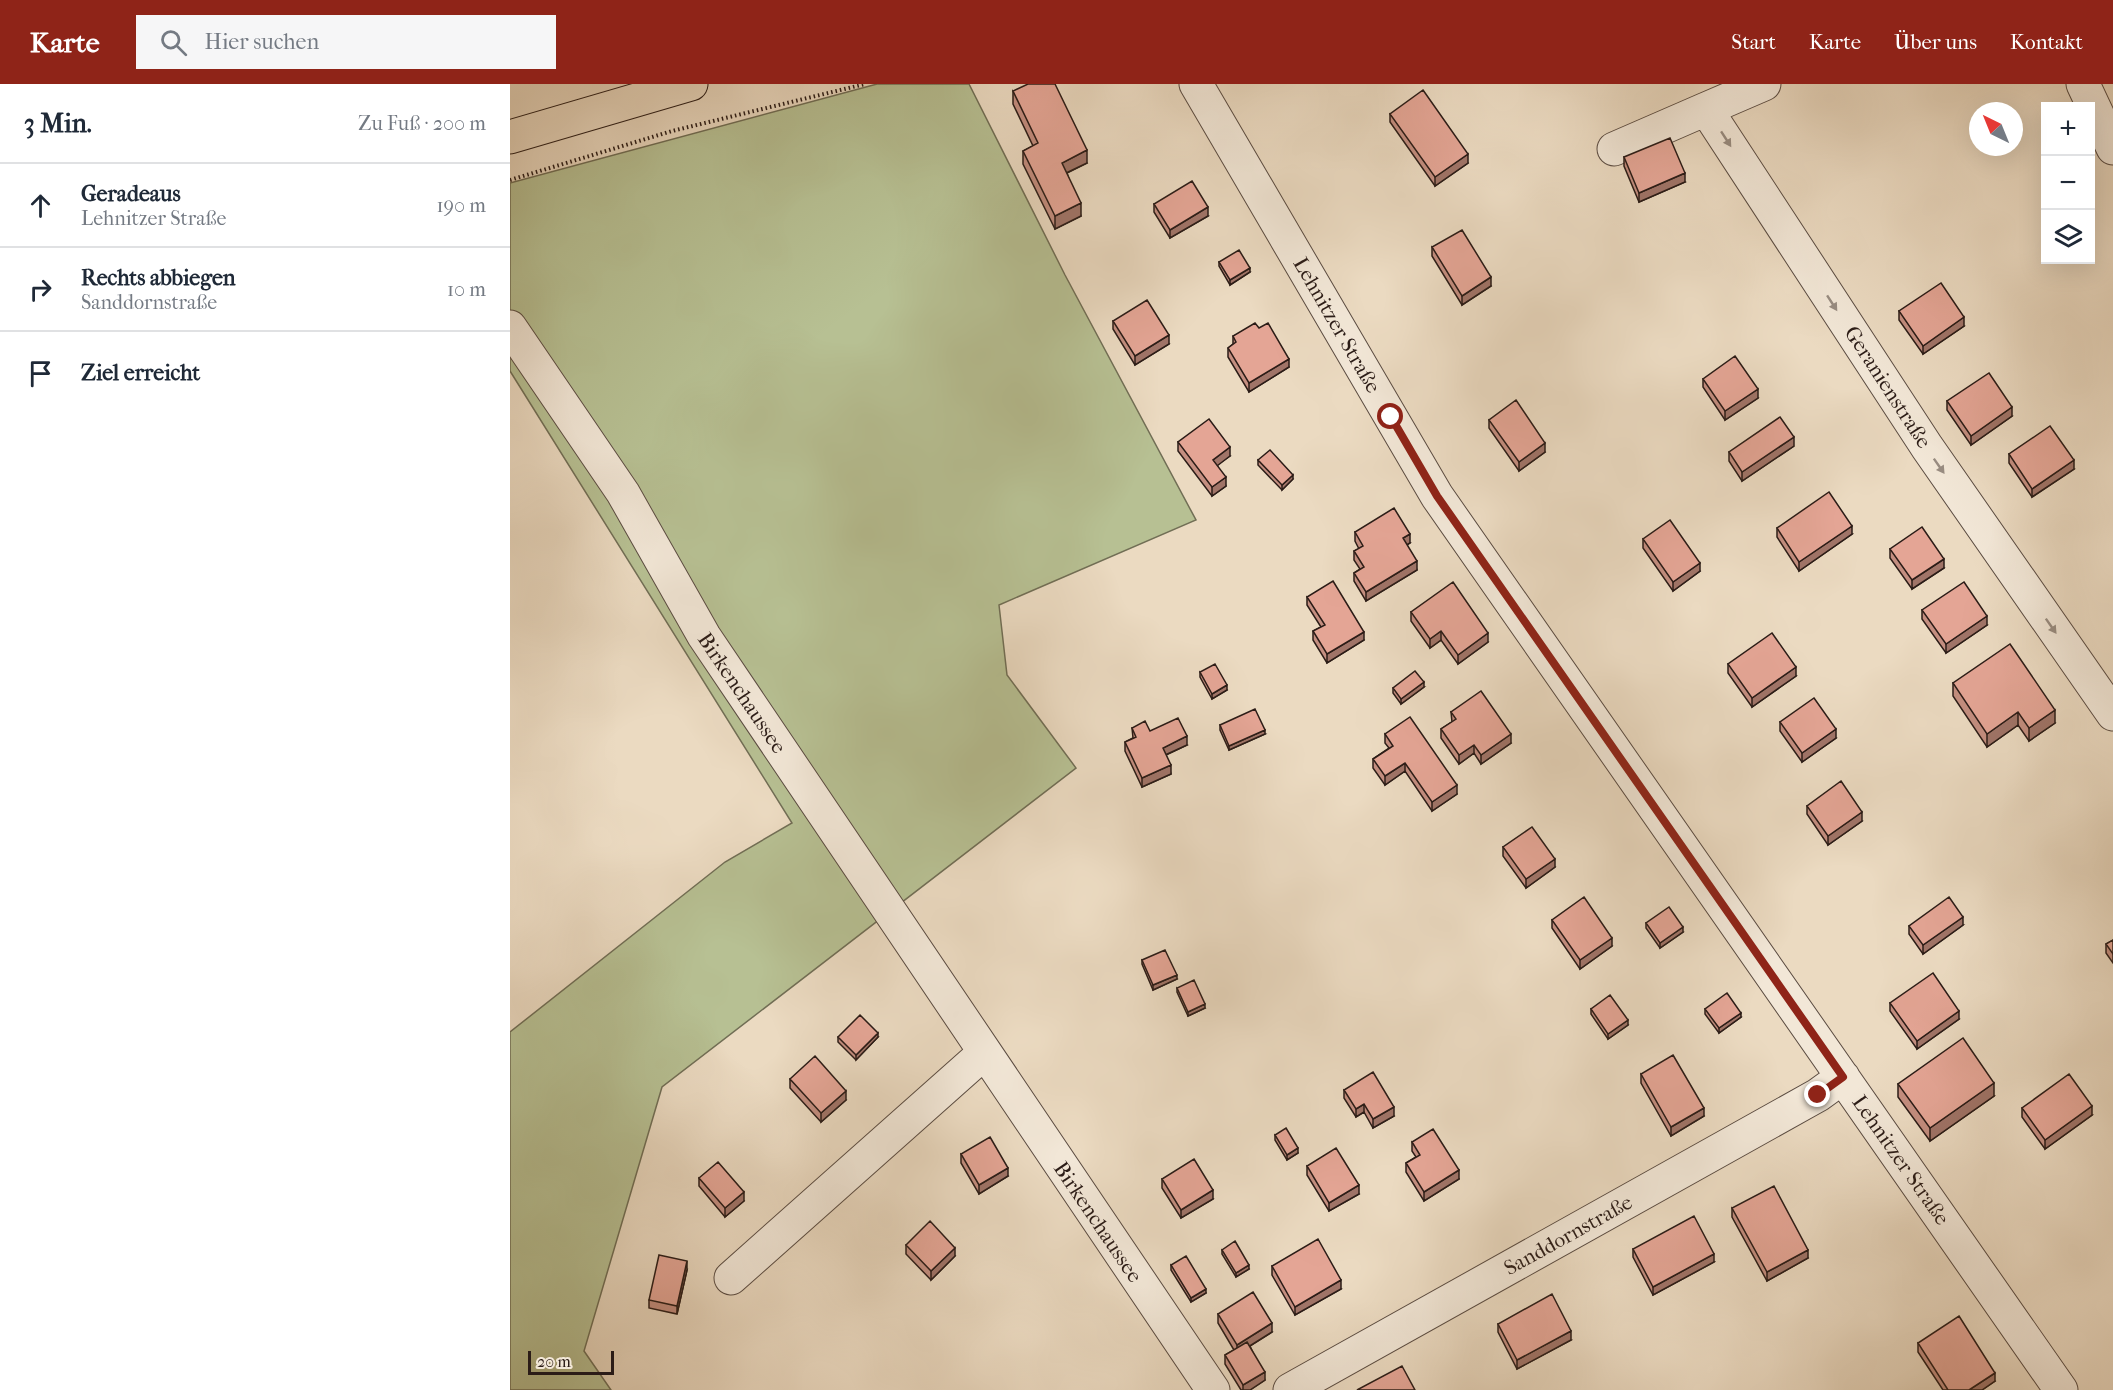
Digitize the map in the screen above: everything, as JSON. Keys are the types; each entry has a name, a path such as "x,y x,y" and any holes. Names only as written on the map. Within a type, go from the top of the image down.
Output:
{"main road":[{"path":"510,136 691,84"}],"street":[{"name":"Lehnitzer Straße","path":"1196,84 1437,496 2061,1390"},
{"path":"1614,149 1764,84"},
{"path":"2083,84 2113,148"},
{"name":"Geranienstraße","path":"1706,109 1927,447 2113,714"},
{"name":"Birkenchaussee","path":"510,327 623,493 704,636 1213,1390"},
{"path":"731,1278 984,1053"},
{"name":"Sanddornstraße","path":"1290,1390 1818,1095 1843,1077"}],"path":[{"path":"510,180 672,131 865,84"}],"green space":[{"path":"877,84 969,84 1065,275 1196,520 999,605 1007,675 1076,768 662,1087 584,1351 611,1390 510,1390 510,1032 725,862 792,823 510,371 510,183"}],"building":[{"path":"1028,84 1055,84 1087,150 1062,163 1081,203 1055,216 1023,151 1038,143 1013,91"},
{"path":"1423,90 1468,154 1435,177 1390,114"},
{"path":"1670,138 1685,173 1639,193 1624,157"},
{"path":"1192,181 1208,207 1170,230 1154,204"},
{"path":"1462,230 1491,277 1462,296 1432,247"},
{"path":"1239,250 1250,268 1230,280 1219,262"},
{"path":"1941,283 1964,317 1923,346 1899,311"},
{"path":"1147,300 1169,335 1135,356 1113,321"},
{"path":"1255,323 1259,328 1268,323 1289,359 1249,383 1228,348 1236,342 1233,336"},
{"path":"1735,356 1758,389 1725,411 1703,379"},
{"path":"1989,373 2012,407 1971,436 1947,401"},
{"path":"1516,400 1545,443 1519,462 1489,420"},
{"path":"1780,417 1794,437 1742,472 1729,452"},
{"path":"1209,419 1230,447 1213,460 1226,477 1212,487 1178,442"},
{"path":"2050,426 2074,460 2032,489 2009,454"},
{"path":"1270,450 1293,475 1282,485 1258,460"},
{"path":"1829,492 1852,526 1799,562 1777,528"},
{"path":"1394,508 1410,534 1403,538 1417,561 1366,592 1354,573 1364,567 1354,551 1363,546 1355,532"},
{"path":"1670,520 1700,563 1673,582 1643,539"},
{"path":"1922,527 1944,559 1912,580 1890,549"},
{"path":"1333,581 1364,632 1327,654 1313,631 1325,625 1307,597"},
{"path":"1453,582 1488,633 1458,655 1441,631 1430,639 1411,612"},
{"path":"1964,582 1987,616 1946,644 1922,610"},
{"path":"1772,633 1796,667 1752,698 1728,664"},
{"path":"2010,644 2055,710 2029,728 2018,712 1987,734 1953,683"},
{"path":"1215,664 1227,685 1212,694 1200,672"},
{"path":"1415,671 1424,682 1401,699 1393,688"},
{"path":"1481,691 1511,734 1481,755 1474,745 1459,755 1441,729 1456,719 1451,712"},
{"path":"1814,698 1836,729 1802,753 1780,722"},
{"path":"1255,709 1265,730 1229,746 1220,725"},
{"path":"1410,717 1457,785 1432,802 1405,763 1385,776 1373,759 1393,746 1385,734"},
{"path":"1178,718 1187,736 1163,748 1171,765 1142,778 1125,742 1136,737 1132,728 1145,721 1150,731"},
{"path":"1841,781 1862,812 1828,836 1807,806"},
{"path":"1532,827 1555,859 1526,879 1503,847"},
{"path":"1584,897 1612,938 1580,960 1552,920"},
{"path":"1949,897 1963,917 1923,945 1909,926"},
{"path":"1669,907 1683,927 1660,943 1646,923"},
{"path":"2113,940 2113,954 2106,944"},
{"path":"1165,950 1177,975 1153,985 1142,960"},
{"path":"1933,973 1959,1011 1917,1041 1890,1003"},
{"path":"1194,980 1205,1004 1188,1012 1177,988"},
{"path":"1727,993 1741,1013 1719,1028 1705,1009"},
{"path":"1610,995 1628,1020 1608,1034 1591,1009"},
{"path":"860,1015 878,1033 856,1055 838,1037"},
{"path":"1963,1038 1994,1083 1930,1128 1898,1084"},
{"path":"1673,1055 1704,1108 1671,1127 1641,1074"},
{"path":"815,1056 846,1091 821,1113 790,1079"},
{"path":"1373,1072 1394,1107 1373,1119 1364,1104 1356,1109 1344,1090"},
{"path":"2069,1074 2092,1106 2045,1140 2022,1108"},
{"path":"1286,1128 1298,1148 1287,1155 1275,1135"},
{"path":"1433,1129 1459,1170 1424,1192 1406,1163 1420,1155 1412,1142"},
{"path":"990,1137 1008,1168 979,1185 961,1154"},
{"path":"1336,1148 1359,1185 1329,1203 1307,1166"},
{"path":"1194,1159 1213,1190 1181,1210 1162,1179"},
{"path":"718,1162 744,1192 725,1208 699,1178"},
{"path":"1774,1186 1808,1250 1767,1272 1732,1208"},
{"path":"1694,1216 1714,1254 1653,1287 1633,1249"},
{"path":"930,1221 955,1248 931,1271 906,1245"},
{"path":"1318,1239 1341,1280 1295,1307 1272,1266"},
{"path":"1235,1241 1249,1265 1236,1273 1222,1250"},
{"path":"659,1255 687,1261 677,1306 649,1300"},
{"path":"1186,1256 1206,1289 1191,1298 1171,1265"},
{"path":"1253,1292 1272,1323 1237,1345 1218,1314"},
{"path":"1552,1294 1571,1331 1517,1360 1498,1324"},
{"path":"1959,1316 1995,1373 1969,1390 1948,1390 1918,1343"},
{"path":"1247,1342 1265,1372 1243,1385 1225,1355"},
{"path":"1402,1366 1415,1390 1357,1390"}],"route":[{"path":"1391,417 1437,496 1843,1077 1818,1095"}]}
